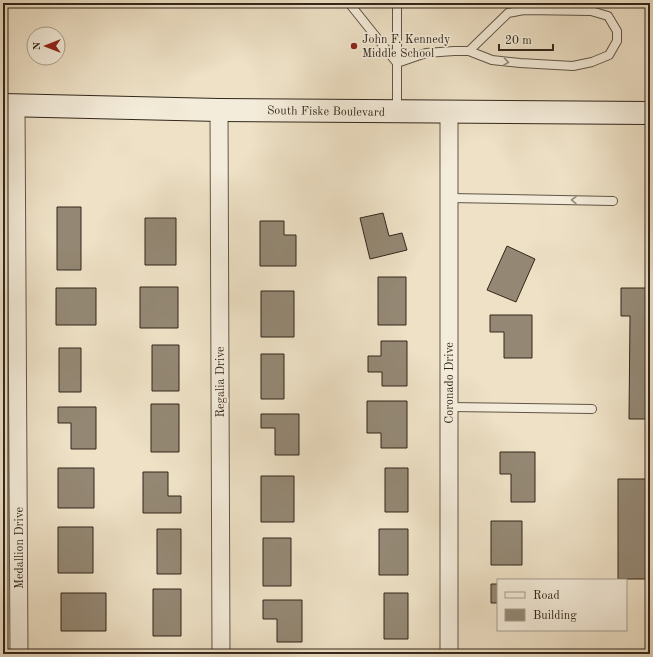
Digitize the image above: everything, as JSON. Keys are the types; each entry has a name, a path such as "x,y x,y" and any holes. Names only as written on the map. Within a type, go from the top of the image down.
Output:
{"main road":[{"name":"South Fiske Boulevard","path":"10,106 219,110 650,113"}],"street":[{"name":"Medallion Drive","path":"10,106 19,654"},
{"name":"Regalia Drive","path":"219,110 221,654"},
{"name":"Coronado Drive","path":"449,112 449,654"}],"lane":[{"path":"349,3 397,63"},
{"path":"397,3 397,111"},
{"path":"397,63 426,53 469,51 492,60 520,64 573,66 592,62 609,55 617,41 617,31 608,16 591,12 524,10 508,13 469,51"},
{"path":"449,198 614,200"},
{"path":"449,407 592,409"}],"building":[{"path":"57,207 81,207 81,270 57,270"},
{"path":"383,213 389,236 402,233 407,250 370,259 360,218"},
{"path":"145,218 176,218 176,265 145,265"},
{"path":"260,221 284,221 284,235 296,235 296,266 260,266"},
{"path":"507,246 535,259 516,302 487,290"},
{"path":"378,277 406,277 406,325 378,325"},
{"path":"140,287 178,287 178,328 140,328"},
{"path":"56,288 96,288 96,325 56,325"},
{"path":"621,288 650,288 650,419 629,419 630,316 621,316"},
{"path":"261,291 294,291 294,337 261,337"},
{"path":"490,315 532,315 532,358 504,358 504,332 490,332"},
{"path":"381,341 407,341 407,386 382,386 382,372 368,372 368,356 381,356"},
{"path":"152,345 179,345 179,391 152,391"},
{"path":"59,348 81,348 81,392 59,392"},
{"path":"261,354 284,354 284,399 261,399"},
{"path":"367,401 407,401 407,448 381,448 381,433 367,433"},
{"path":"151,404 179,404 179,452 151,452"},
{"path":"58,407 96,407 96,449 71,449 71,423 58,423"},
{"path":"261,414 299,414 299,455 275,455 275,428 261,428"},
{"path":"500,452 535,452 535,502 511,502 511,474 500,474"},
{"path":"58,468 94,468 94,508 58,508"},
{"path":"385,468 408,468 408,512 385,512"},
{"path":"143,472 168,472 168,496 181,496 181,513 143,513"},
{"path":"261,476 294,476 294,522 261,522"},
{"path":"618,479 650,479 650,579 618,579"},
{"path":"491,521 522,521 522,565 491,565"},
{"path":"58,527 93,527 93,573 58,573"},
{"path":"157,529 181,529 181,574 157,574"},
{"path":"379,529 408,529 408,575 379,575"},
{"path":"263,538 291,538 291,586 263,586"},
{"path":"491,584 497,584 497,603 491,603"},
{"path":"153,589 181,589 181,636 153,636"},
{"path":"61,593 106,593 106,631 61,631"},
{"path":"384,593 408,593 408,639 384,639"},
{"path":"263,600 302,600 302,642 277,642 277,619 263,619"},
{"path":"492,650 530,650 530,654 492,654"},
{"path":"59,651 84,651 84,654 59,654"},
{"path":"152,652 181,652 181,654 152,654"}],"place":[{"name":"John F. Kennedy Middle School","path":"354,46"}]}
